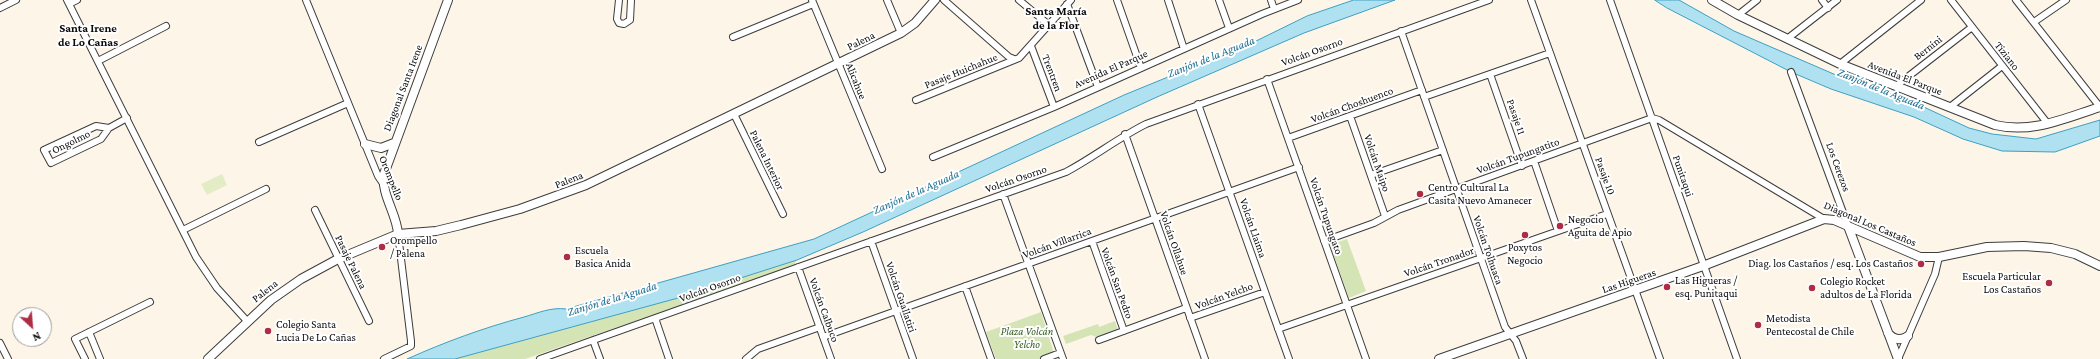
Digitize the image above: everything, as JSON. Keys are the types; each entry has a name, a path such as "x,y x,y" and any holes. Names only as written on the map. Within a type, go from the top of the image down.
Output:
{"street":[{"path":"0,8 16,0"},
{"path":"77,0 68,2 183,230 208,277 247,321"},
{"name":"Orompello","path":"306,0 365,144 384,185 397,225 411,346 384,359"},
{"name":"Diagonal Santa Irene","path":"384,185 385,170 394,143 448,0"},
{"path":"619,0 617,18 619,23 624,24 630,20 631,0"},
{"path":"887,0 901,33"},
{"name":"Palena","path":"208,359 247,321 286,289 313,272 338,259 398,234 451,227 515,210 566,193 606,176 901,33 915,23 935,0"},
{"path":"944,0 1009,57 1014,59"},
{"path":"1019,0 1048,26"},
{"path":"1116,0 1141,68"},
{"path":"1168,0 1184,49"},
{"path":"1219,0 1229,28"},
{"path":"1271,0 1274,9"},
{"name":"Avenida El Parque","path":"933,157 1054,107 1229,28 1298,0"},
{"name":"Volcán Osorno","path":"540,359 1066,172 1093,157 1125,134 1146,124 1489,0"},
{"name":"Pasaje 10","path":"1531,0 1660,359"},
{"name":"Punitaqui","path":"1610,0 1737,359"},
{"name":"Avenida El Parque","path":"1712,0 1738,15 1840,64 2004,127 2031,128 2100,107"},
{"path":"1738,15 1757,0"},
{"path":"1822,0 1828,8"},
{"path":"1787,39 1837,0"},
{"path":"1840,64 1921,0"},
{"name":"Tiziano","path":"1951,0 2048,124"},
{"path":"2016,0 2100,107"},
{"path":"2034,22 2066,0"},
{"path":"733,38 813,2"},
{"name":"Alicahue","path":"813,2 882,169"},
{"path":"1069,2 1098,87"},
{"name":"Pasaje Huichahue","path":"916,100 1021,56 1069,2"},
{"path":"98,61 166,26"},
{"name":"Bernini","path":"1896,86 1972,27"},
{"name":"Volcán Tolhuaca","path":"1401,31 1505,327 1516,341 1523,359"},
{"name":"Trentren","path":"1031,46 1054,107"},
{"path":"1424,97 1550,53"},
{"path":"1950,107 2002,66"},
{"name":"Los Cerezos","path":"1791,72 1898,359"},
{"name":"Pasaje 11","path":"1490,74 1522,166"},
{"name":"Volcán Tupungato","path":"1268,79 1366,359"},
{"name":"Volcán Choshuenco","path":"1288,138 1422,90"},
{"path":"259,142 348,103"},
{"name":"Volcán Llaima","path":"1198,104 1289,359"},
{"name":"Palena Interior","path":"734,114 783,214"},
{"name":"Volcán Maipo","path":"1350,116 1385,216"},
{"name":"Ongolmo","path":"109,128 96,126 44,150 51,164 101,139 109,128 127,118"},
{"name":"Volcán Tupungatito","path":"1324,241 1374,223 1398,210 1652,118"},
{"name":"Diagonal Los Castaños","path":"1652,118 1659,120 1824,219 1832,220 1848,226 1914,254 1927,258 1987,247 2024,246 2051,248 2075,254 2100,266"},
{"name":"Volcán Ollahue","path":"1125,134 1204,359"},
{"path":"365,144 381,148 394,143"},
{"path":"1371,175 1443,150"},
{"path":"1534,161 1558,231"},
{"name":"Volcán Villarrica","path":"823,337 1298,168"},
{"path":"183,230 266,189"},
{"path":"1003,194 1061,356 1044,359"},
{"name":"Pasaje Palena","path":"315,210 369,321"},
{"name":"Volcán Tronador","path":"1278,329 1607,214"},
{"name":"Las Higueras","path":"1439,359 1703,266 1824,219"},
{"path":"1857,248 1862,239 1872,236"},
{"name":"Volcán Guallatiri","path":"871,241 913,359"},
{"name":"Volcán San Pedro","path":"1092,241 1124,331"},
{"path":"1898,359 1935,274 1939,257"},
{"name":"Volcán Calbuco","path":"798,267 831,359"},
{"path":"966,286 991,359"},
{"name":"Volcán Yelcho","path":"1190,318 1265,292"},
{"path":"85,359 75,339 150,302"},
{"name":"Volcán Yelcho","path":"1099,340 1186,308"},
{"path":"655,318 669,359"},
{"path":"746,359 753,356 758,350 820,327"},
{"path":"89,332 100,359"},
{"path":"1888,333 1895,339 1900,340 1908,336"},
{"path":"593,340 600,359"},
{"path":"0,344 8,359"}],"green space":[{"path":"222,174 227,185 207,195 201,184"},
{"path":"1347,239 1366,291 1349,298 1330,245"},
{"path":"797,260 795,266 525,359 455,359 678,298"},
{"name":"Plaza Volcán Yelcho","path":"1041,312 1053,350 1050,355 1039,359 996,359 986,332"},
{"path":"1115,321 1118,330 1099,338 1091,335 1066,344 1063,336 1098,324 1099,327"}],"water":[{"name":"Zanjón de la Aguada","path":"1354,0 1395,0 1304,33 1157,97 863,232 797,260 678,298 455,359 407,359 464,336 539,312 555,309 566,309 814,239 1124,95 1256,41 1307,16"},
{"path":"1655,0 1679,0 1734,31 1836,75 1913,102 1969,128 1992,134 2036,139 2100,120 2100,136 2055,152 2002,151 1963,139 1914,117 1831,89 1791,72 1667,8"}],"place":[{"name":"Centro Cultural La Casita Nuevo Amanecer","path":"1420,194"},
{"name":"Negocio Aguita de Apio","path":"1560,226"},
{"name":"Poxytos Negocio","path":"1525,235"},
{"name":"Orompello / Palena","path":"382,247"},
{"name":"Escuela Basica Anida","path":"567,257"},
{"name":"Diag. los Castaños / esq. Los Castaños","path":"1921,264"},
{"name":"Escuela Particular Los Castaños","path":"2049,283"},
{"name":"Las Higueras / esq. Punitaqui","path":"1667,287"},
{"name":"Colegio Rocket adultos de La Florida","path":"1812,288"},
{"name":"Metodista Pentecostal de Chile","path":"1758,325"},
{"name":"Colegio Santa Lucia De Lo Cañas","path":"268,331"}],"district":[{"name":"Santa María de la Flor","path":"1056,18"},
{"name":"Santa Irene de Lo Cañas","path":"88,35"}]}
